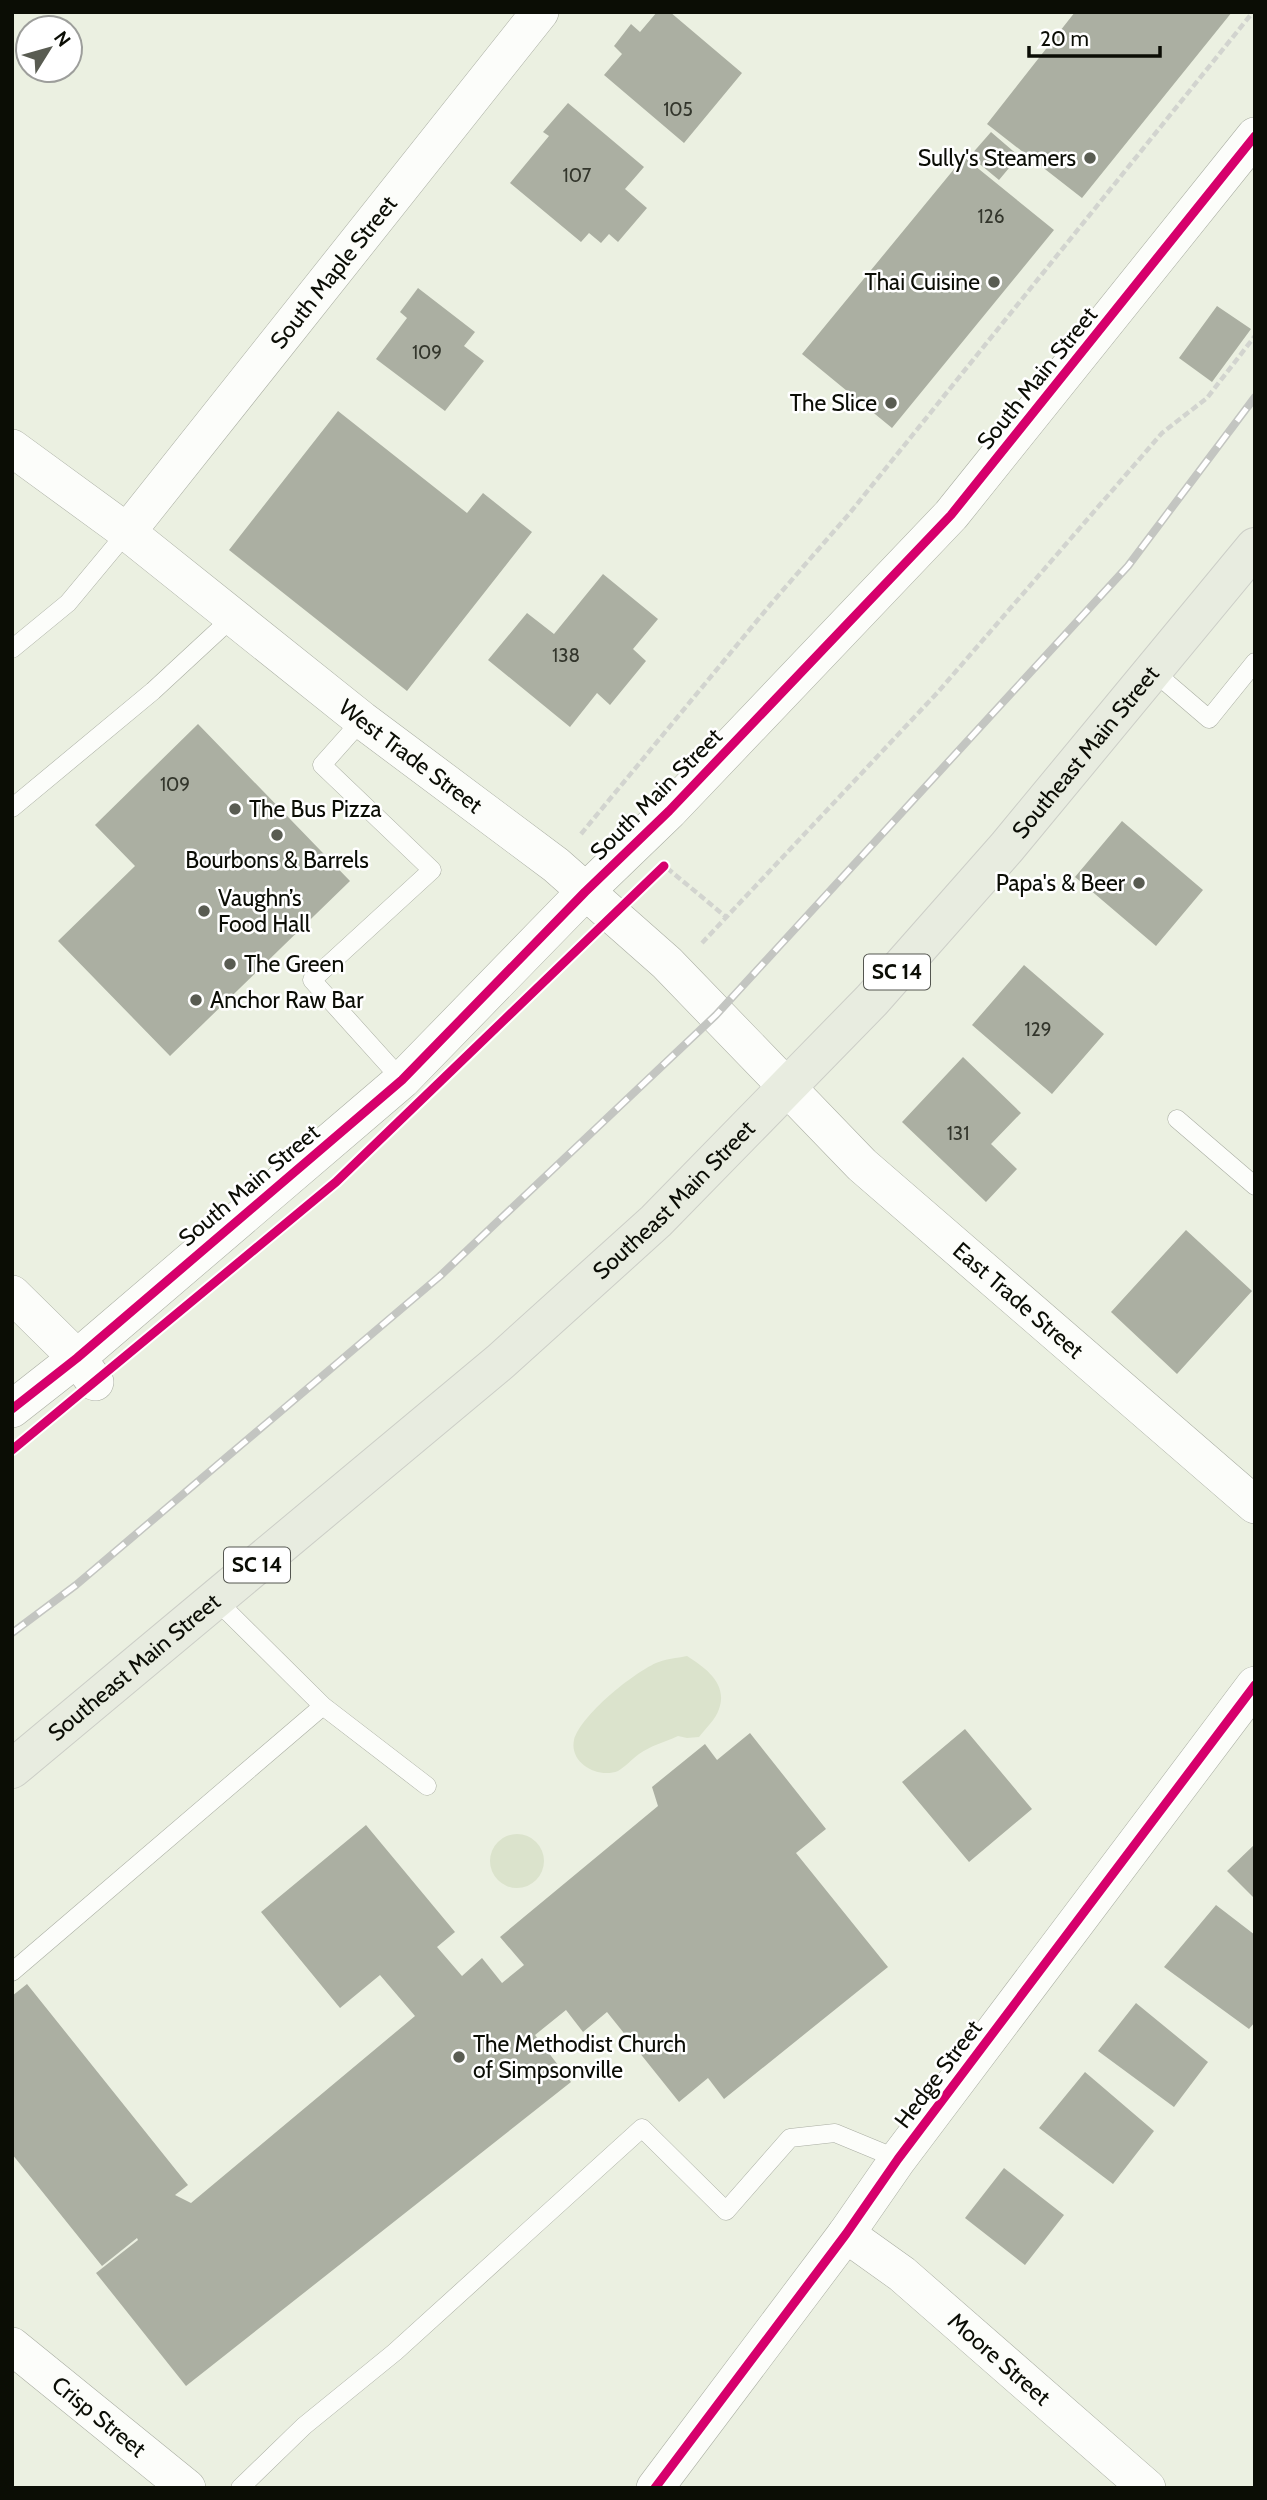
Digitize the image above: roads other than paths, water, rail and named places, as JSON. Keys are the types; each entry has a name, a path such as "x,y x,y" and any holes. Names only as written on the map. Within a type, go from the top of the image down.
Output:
{"main road":[{"name":"Southeast Main Street","path":"12,1769 501,1361 656,1221 872,1000 1007,848 1255,547"}],"street":[{"name":"South Maple Street","path":"127,532 540,12"},
{"name":"South Main Street","path":"12,1409 86,1370 402,1080 585,891 669,811 951,515 1255,136"},
{"name":"West Trade Street","path":"12,448 127,532 362,720 556,865 675,972 787,1089"},
{"name":"East Trade Street","path":"787,1089 862,1165 1255,1504"},
{"path":"12,1294 86,1370"},
{"name":"Hedge Street","path":"655,2488 846,2234 898,2159 1255,1685"},
{"name":"Moore Street","path":"846,2234 902,2274 1147,2488"},
{"name":"Crisp Street","path":"12,2346 187,2488"}],"lane":[{"path":"12,649 68,603 127,532"},
{"path":"12,808 153,691 233,617"},
{"path":"1153,671 1209,719 1255,662"},
{"path":"362,720 322,765 432,870 312,980 402,1080"},
{"path":"1177,1119 1255,1186"},
{"path":"216,1600 323,1706 427,1787"},
{"path":"12,1972 323,1706"},
{"path":"240,2488 304,2426 395,2352 642,2128 726,2211 790,2138 835,2133 898,2159"}],"railway":[{"path":"12,1633 76,1585 440,1276 716,1015 1128,566 1255,397"}],"place":[{"name":"Sully's Steamers","path":"1090,158"},
{"name":"Thai Cuisine","path":"994,282"},
{"name":"The Slice","path":"891,403"},
{"name":"The Bus Pizza","path":"235,809"},
{"name":"Bourbons & Barrels","path":"277,835"},
{"name":"Papa's & Beer","path":"1139,883"},
{"name":"Vaughn’s Food Hall","path":"204,911"},
{"name":"The Green","path":"230,964"},
{"name":"Anchor Raw Bar","path":"196,1000"},
{"name":"The Methodist Church of Simpsonville","path":"459,2057"}]}
